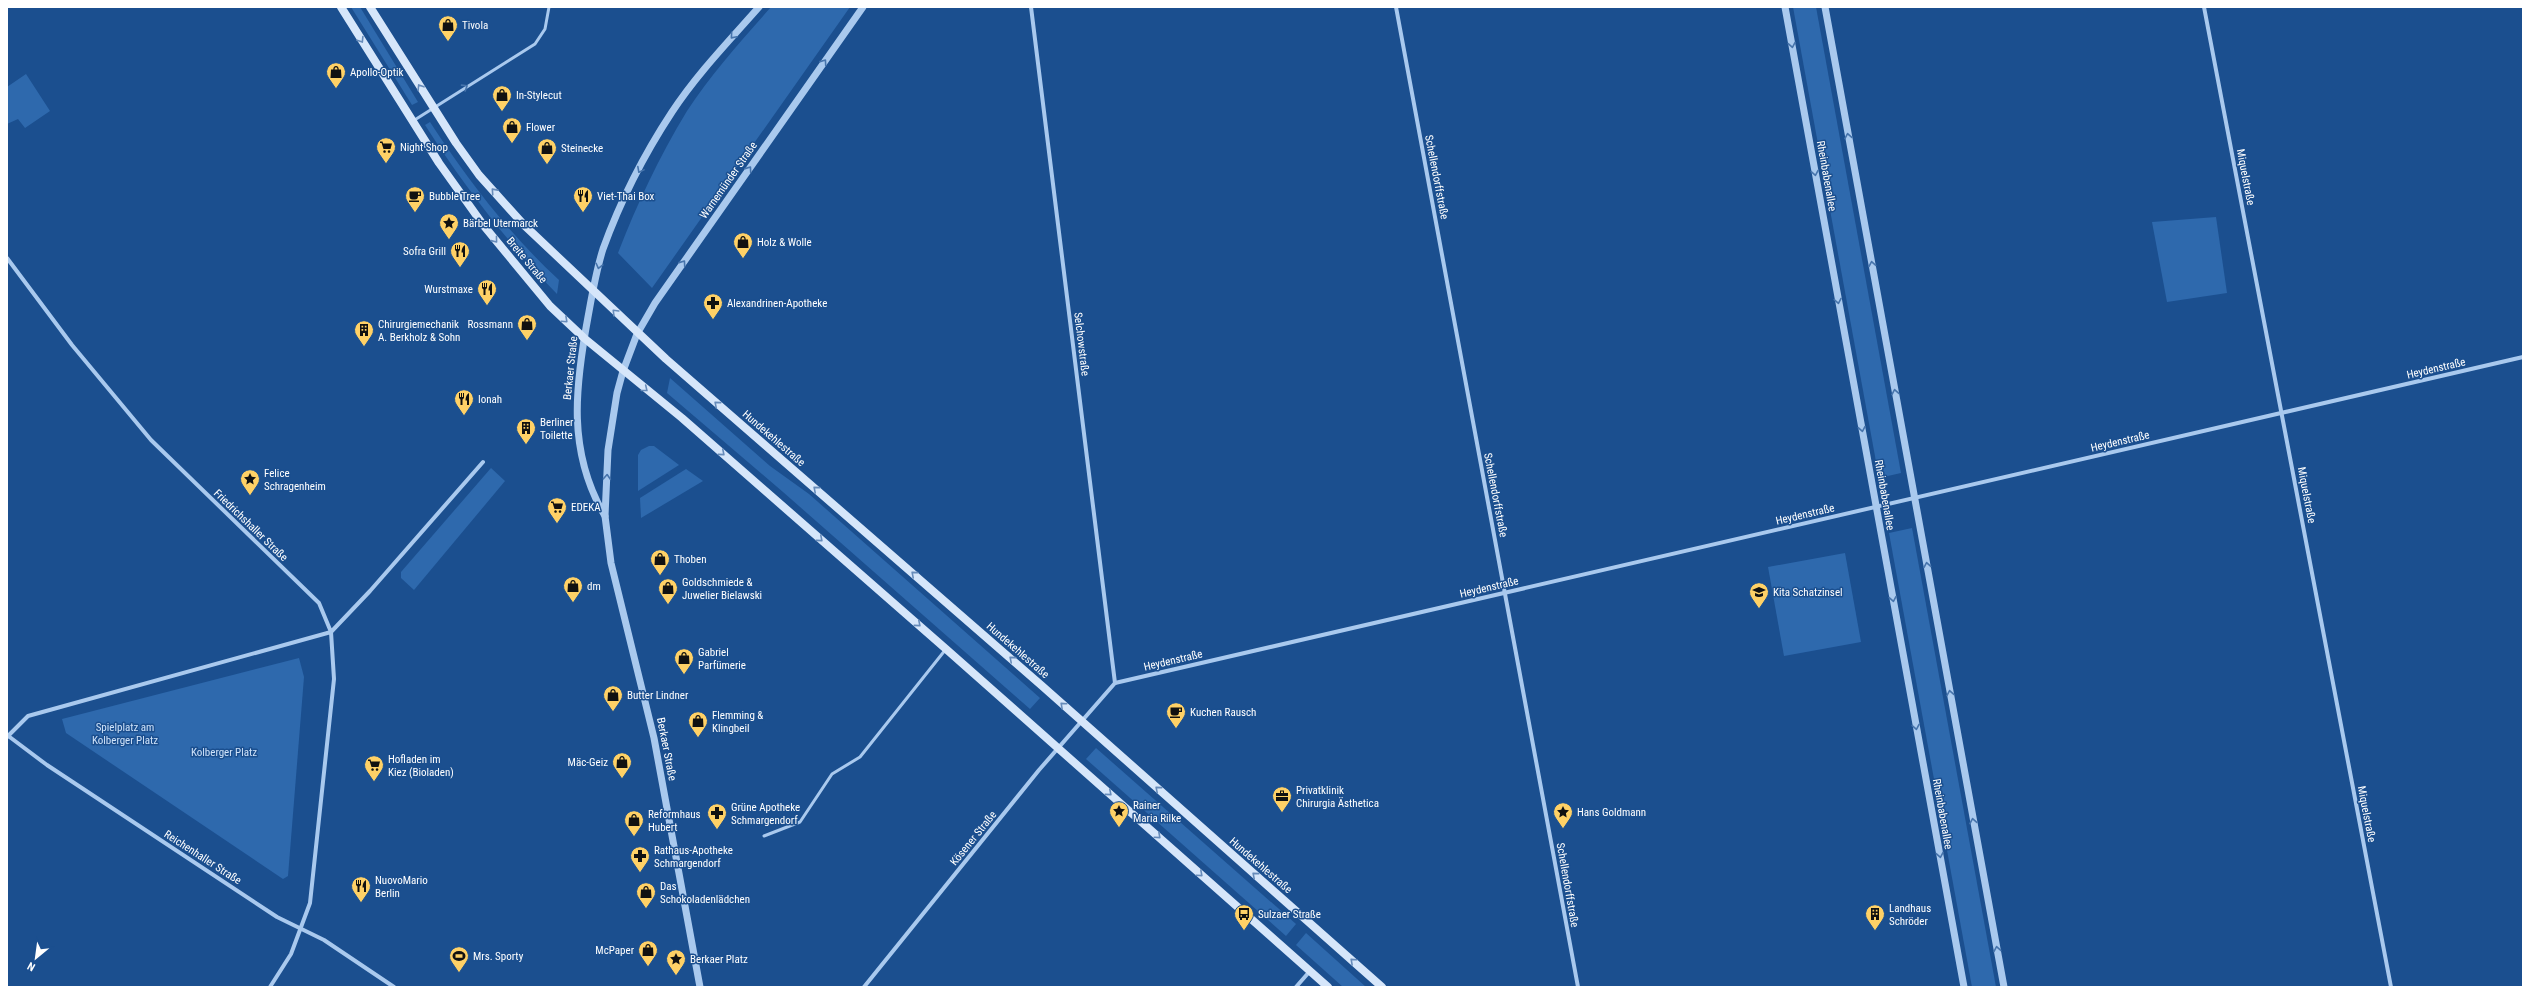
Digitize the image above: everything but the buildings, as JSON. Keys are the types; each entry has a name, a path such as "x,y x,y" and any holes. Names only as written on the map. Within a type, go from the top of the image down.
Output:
{"main road":[{"name":"Breite Straße","path":"341,7 411,122 484,226 550,306 584,338 623,371"},
{"name":"Breite Straße","path":"370,7 432,108 479,175 524,225 637,334"},
{"name":"Hundekehlestraße","path":"637,334 1082,721 1382,987"},
{"path":"623,371 682,418 1328,987"}],"street":[{"path":"593,290 603,250 618,215 639,169 668,118 690,87 759,7"},
{"name":"Warnemünder Straße","path":"623,371 637,334 655,303 863,7"},
{"name":"Selchowstraße","path":"1031,7 1115,683"},
{"name":"Schellendorffstraße","path":"1396,7 1578,987"},
{"name":"Rheinbabenallee","path":"1785,7 1964,987"},
{"path":"1825,7 2004,987"},
{"name":"Miquelstraße","path":"2204,7 2391,987"},
{"name":"Friedrichshaller Straße","path":"7,258 72,345 152,440 319,603 331,632"},
{"name":"Berkaer Straße","path":"593,290 584,338 578,387 579,440 584,472 594,498 605,516"},
{"name":"Heydenstraße","path":"1115,683 2523,357"},
{"name":"Berkaer Straße","path":"623,371 611,426 605,516 611,563 654,738 700,987"},
{"path":"7,736 28,716 331,632 370,591 483,462"},
{"path":"270,987 291,954 310,903 329,740 334,673 331,632"},
{"name":"Kösener Straße","path":"864,987 1058,748 1115,683"},
{"name":"Reichenhaller Straße","path":"7,736 47,765 277,916 301,930 324,940 394,987"},
{"path":"1296,987 1310,971"}],"lane":[{"path":"411,122 535,44 545,30 549,7"},
{"path":"764,836 800,822 832,774 860,757 946,650"}],"green space":[{"path":"351,7 360,7 418,102 412,105"},
{"path":"771,7 850,7 652,288 618,253 633,217 658,163 696,97 716,71"},
{"path":"1793,7 1816,7 1901,473 1879,478"},
{"path":"26,74 50,111 25,128 18,119 7,124 7,87"},
{"path":"430,122 459,165 506,225 559,280 557,294 504,234 471,192 425,125"},
{"path":"2216,217 2227,293 2167,302 2152,222"},
{"path":"670,378 770,466 809,494 1040,698 1030,709 783,492 667,393"},
{"path":"649,446 654,446 679,465 638,491 638,455 641,450"},
{"path":"491,468 505,481 414,590 401,578 401,572"},
{"path":"686,469 703,481 641,518 640,498"},
{"path":"1912,528 1996,987 1972,987 1889,533"},
{"path":"1845,553 1861,642 1784,656 1768,567"},
{"name":"Kolberger Platz","path":"299,658 304,677 288,876 283,879 66,733 62,719"},
{"path":"1096,748 1296,924 1286,936 1086,759"},
{"path":"1306,933 1366,987 1343,987 1296,945"}],"place":[{"name":"Tivola","path":"448,42"},
{"name":"Apollo-Optik","path":"336,89"},
{"name":"In-Stylecut","path":"502,112"},
{"name":"Flower","path":"512,144"},
{"name":"Night Shop","path":"386,164"},
{"name":"Steinecke","path":"547,165"},
{"name":"Bubble Tree","path":"415,213"},
{"name":"Viet-Thai Box","path":"583,213"},
{"name":"Bärbel Utermarck","path":"449,240"},
{"name":"Holz & Wolle","path":"743,259"},
{"name":"Sofra Grill","path":"460,268"},
{"name":"Wurstmaxe","path":"487,306"},
{"name":"Alexandrinen-Apotheke","path":"713,320"},
{"name":"Rossmann","path":"527,341"},
{"name":"Chirurgiemechanik A. Berkholz & Sohn","path":"364,347"},
{"name":"Ionah","path":"464,416"},
{"name":"Berliner Toilette","path":"526,445"},
{"name":"Felice Schragenheim","path":"250,496"},
{"name":"EDEKA","path":"557,524"},
{"name":"Thoben","path":"660,576"},
{"name":"dm","path":"573,603"},
{"name":"Goldschmiede & Juwelier Bielawski","path":"668,605"},
{"name":"Kita Schatzinsel","path":"1759,609"},
{"name":"Gabriel Parfümerie","path":"684,675"},
{"name":"Butter Lindner","path":"613,712"},
{"name":"Kuchen Rausch","path":"1176,729"},
{"name":"Flemming & Klingbeil","path":"698,738"},
{"name":"Mäc-Geiz","path":"622,779"},
{"name":"Hofladen im Kiez (Bioladen)","path":"374,782"},
{"name":"Privatklinik Chirurgia Ästhetica","path":"1282,813"},
{"name":"Rainer Maria Rilke","path":"1119,828"},
{"name":"Hans Goldmann","path":"1563,829"},
{"name":"Grüne Apotheke Schmargendorf","path":"717,830"},
{"name":"Reformhaus Hubert","path":"634,837"},
{"name":"Rathaus-Apotheke Schmargendorf","path":"640,873"},
{"name":"NuovoMario Berlin","path":"361,903"},
{"name":"Das Schokoladenlädchen","path":"646,909"},
{"name":"Sulzaer Straße","path":"1244,931"},
{"name":"Landhaus Schröder","path":"1875,931"},
{"name":"McPaper","path":"648,967"},
{"name":"Mrs. Sporty","path":"459,973"},
{"name":"Berkaer Platz","path":"676,976"}],"park label":[{"name":"Spielplatz am Kolberger Platz","path":"125,733"}]}
